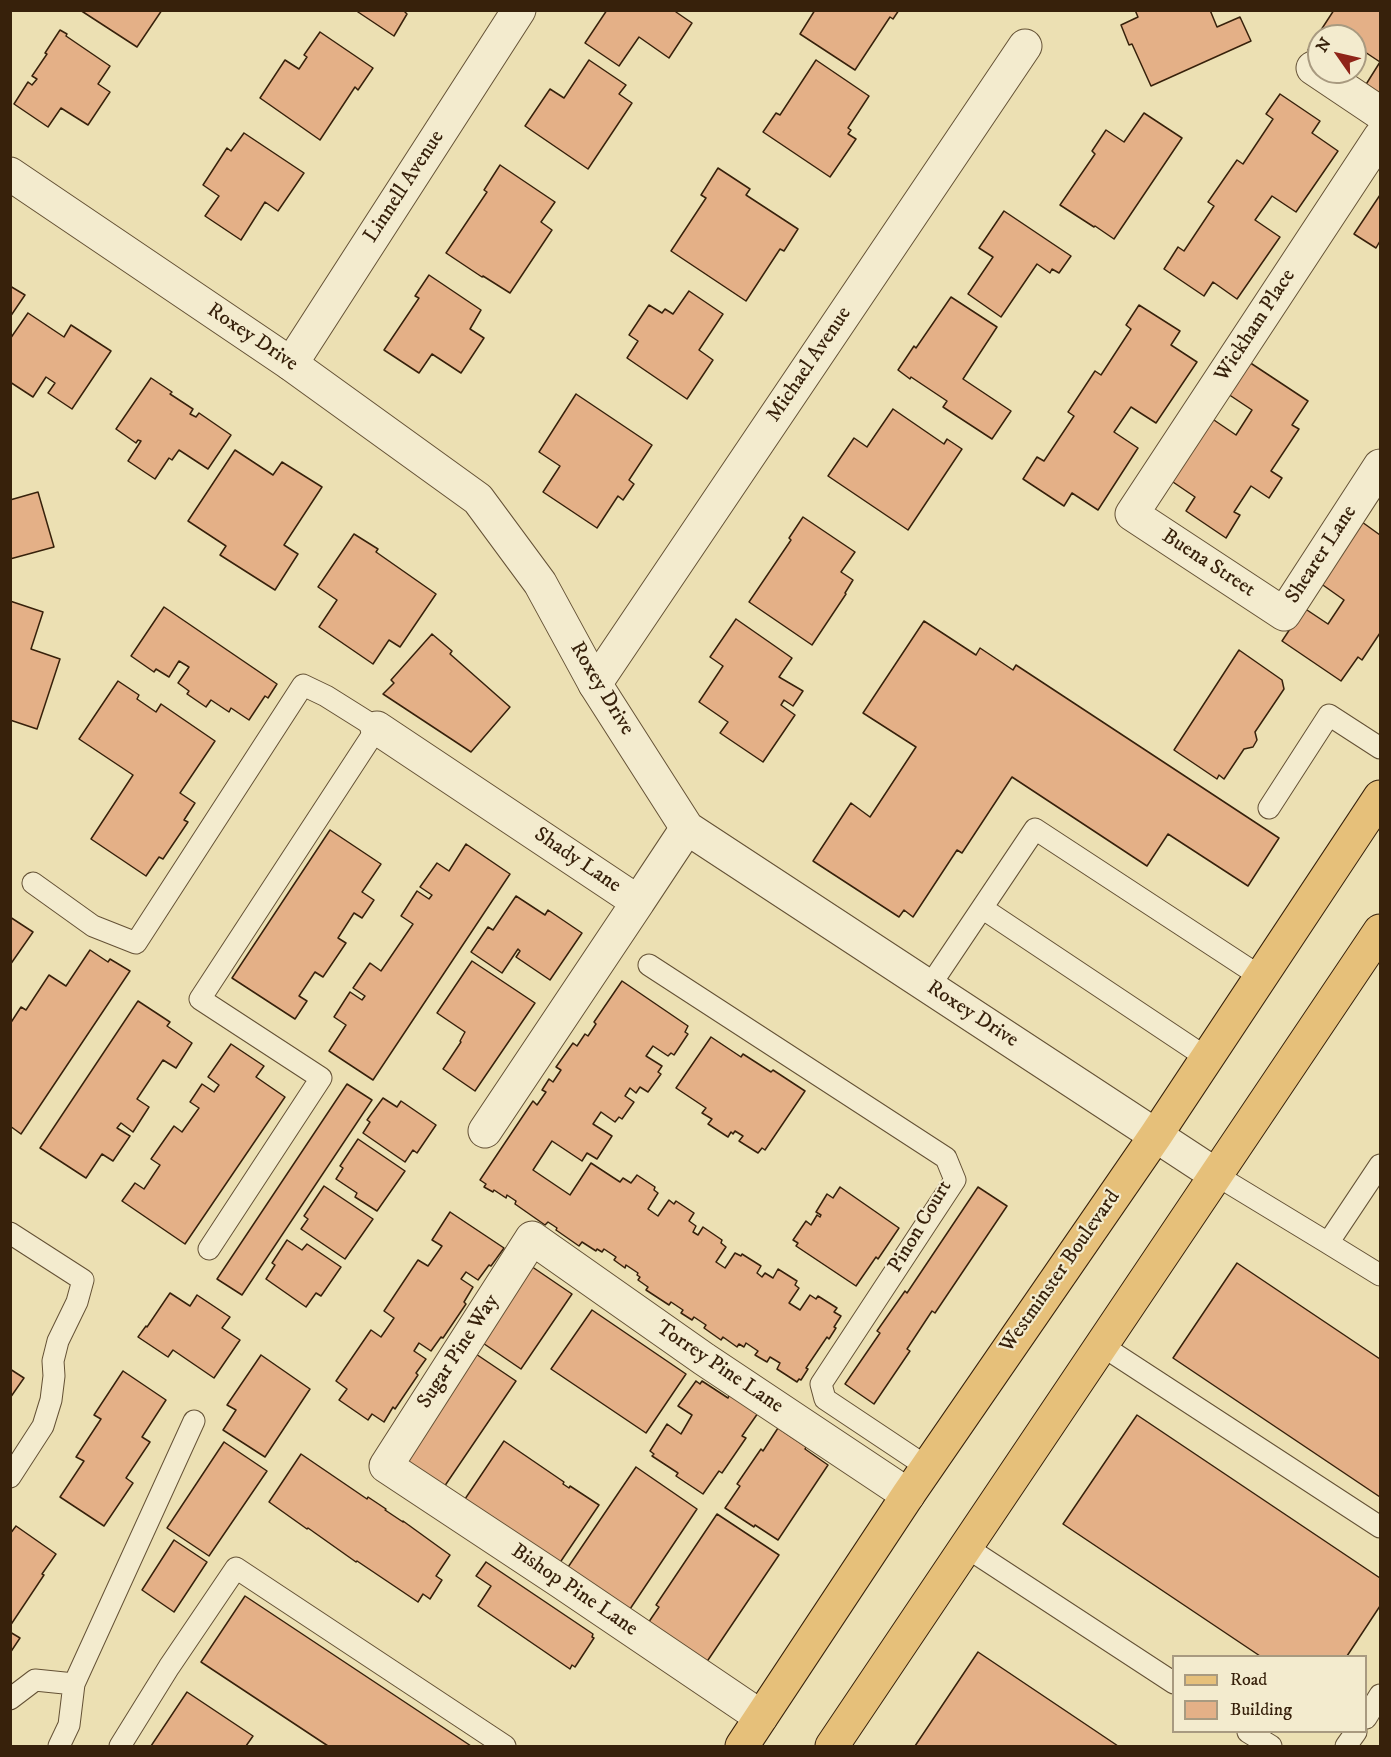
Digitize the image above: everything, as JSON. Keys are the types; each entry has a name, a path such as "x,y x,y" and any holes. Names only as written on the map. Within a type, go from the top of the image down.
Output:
{"main road":[{"name":"Westminster Boulevard","path":"742,1746 908,1495 1156,1135 1380,798"},
{"path":"832,1746 1380,931"}],"street":[{"name":"Linnell Avenue","path":"291,364 519,10"},
{"name":"Michael Avenue","path":"595,684 1025,46"},
{"path":"1337,84 1380,113"},
{"name":"Wickham Place","path":"1132,514 1380,137"},
{"name":"Roxey Drive","path":"10,174 291,364 478,499 540,583 595,684 687,828 1216,1175"},
{"name":"Shearer Lane","path":"1284,614 1380,466"},
{"name":"Buena Street","path":"1132,514 1284,614"},
{"name":"Shady Lane","path":"377,728 638,902 485,1131"},
{"path":"638,902 687,828"},
{"name":"Sugar Pine Way","path":"386,1466 532,1238"},
{"name":"Torrey Pine Lane","path":"532,1238 704,1359 908,1495"},
{"name":"Bishop Pine Lane","path":"386,1466 761,1717"}],"lane":[{"path":"33,883 93,926 136,943 303,685 326,696 377,728 200,999 321,1078 209,1249"},
{"path":"1269,808 1329,715 1380,748"},
{"path":"929,987 1035,829 1260,977"},
{"path":"982,908 1207,1058"},
{"name":"Pinon Court","path":"649,966 945,1158 955,1180 821,1384 825,1399 927,1467"},
{"path":"1328,1243 1380,1165"},
{"path":"1216,1175 1380,1275"},
{"path":"10,1233 83,1280 77,1302 58,1341 53,1361 51,1400 43,1426 10,1477"},
{"path":"1101,1346 1380,1527"},
{"path":"59,1746 69,1725 74,1684 194,1421"},
{"path":"966,1547 1172,1682"},
{"path":"120,1746 169,1667 236,1568 505,1746"},
{"path":"10,1699 35,1680 74,1684"},
{"path":"1367,1715 1380,1695"},
{"path":"1251,1733 1271,1746"},
{"path":"1346,1746 1355,1733"}],"building":[{"path":"80,10 162,10 137,47"},
{"path":"355,10 406,10 407,14 394,36"},
{"path":"607,10 677,10 676,12 692,23 669,58 639,37 619,66 585,43"},
{"path":"815,10 899,10 893,19 890,17 855,70 800,34"},
{"path":"1135,10 1210,10 1217,27 1240,17 1251,41 1151,86 1121,25 1138,17"},
{"path":"1334,10 1380,10 1380,62 1367,53 1367,24 1325,24"},
{"path":"60,30 110,66 98,84 110,92 88,125 61,108 48,127 14,104 28,82 32,85 37,79 32,76"},
{"path":"320,32 373,68 358,90 355,87 320,140 260,98 285,60 299,69 307,57 304,55"},
{"path":"589,60 626,85 619,94 632,103 588,169 525,126 550,89 564,98"},
{"path":"816,60 869,96 848,128 851,130 848,134 856,139 830,177 763,132 776,113 780,115"},
{"path":"1380,62 1380,96 1365,86"},
{"path":"1280,94 1320,121 1312,133 1338,151 1296,212 1272,196 1255,220 1280,237 1237,299 1213,282 1204,296 1164,269 1178,247 1184,251 1214,206 1208,202 1237,160 1243,164 1273,119 1266,114"},
{"path":"1144,113 1182,138 1114,239 1060,205 1095,154 1092,151 1106,130 1124,142"},
{"path":"244,133 304,173 278,211 265,202 241,240 205,216 219,196 203,185 227,148 231,151"},
{"path":"500,165 555,202 541,222 552,230 510,293 446,253 487,192 484,190"},
{"path":"718,168 750,189 746,195 798,229 784,251 780,249 746,301 671,251 706,198 701,195"},
{"path":"1380,195 1380,241 1376,248 1354,234"},
{"path":"1004,211 1071,256 1059,273 1052,269 1050,273 1037,264 1001,317 968,294 993,257 979,248"},
{"path":"429,275 481,310 470,329 484,338 461,373 432,354 419,373 384,350 419,298 415,296"},
{"path":"10,286 25,295 10,317"},
{"path":"689,291 723,314 699,350 713,360 687,399 627,358 638,341 629,335 649,305 662,313 665,309 673,314"},
{"path":"951,297 997,327 963,379 1011,411 992,439 943,407 947,401 898,370"},
{"path":"1139,305 1180,331 1171,345 1197,362 1156,423 1131,407 1114,432 1138,448 1098,510 1072,493 1064,506 1023,479 1037,457 1044,461 1074,416 1068,412 1095,371 1101,375 1131,329 1126,325"},
{"path":"28,313 64,337 71,325 111,351 72,409 48,393 55,383 46,377 33,397 10,382 10,339"},
{"path":"1249,362 1308,401 1292,425 1299,429 1271,471 1282,478 1269,498 1251,486 1234,512 1240,515 1226,538 1186,511 1195,497 1170,480 1211,418 1236,435 1252,410 1228,394"},
{"path":"151,378 193,409 190,414 196,417 199,413 231,435 208,469 179,450 172,460 169,458 155,479 128,461 141,441 138,440 136,443 116,429"},
{"path":"576,394 652,445 629,480 634,484 623,500 618,496 597,528 543,492 560,466 539,452"},
{"path":"893,409 944,444 947,439 962,449 908,530 828,476 854,438 867,447"},
{"path":"235,450 273,475 282,462 322,487 284,545 298,554 275,590 220,555 226,546 188,521"},
{"path":"38,492 54,547 10,559 10,500"},
{"path":"803,517 855,552 841,572 853,580 812,645 749,602 791,540 789,538"},
{"path":"1362,522 1380,535 1380,633 1362,660 1358,657 1341,681 1282,641 1304,608 1328,624 1344,600 1320,583"},
{"path":"354,534 378,549 376,552 436,594 400,647 389,640 373,664 319,627 337,600 318,587"},
{"path":"10,601 43,612 31,649 60,659 37,729 10,720"},
{"path":"164,607 277,684 268,698 265,696 249,720 231,708 229,712 211,700 206,707 187,694 189,691 178,683 189,667 179,661 169,677 156,669 154,672 131,656"},
{"path":"736,619 792,658 779,677 803,691 793,706 784,700 781,705 795,715 763,762 720,733 728,722 699,702 723,666 710,657"},
{"path":"924,621 976,655 980,648 1013,670 1016,665 1279,838 1248,886 1168,834 1147,866 1012,777 962,853 957,850 913,917 904,910 899,917 813,861 851,803 870,817 916,747 863,713"},
{"path":"432,634 452,651 450,654 510,707 471,752 383,694 394,683 391,680"},
{"path":"1239,650 1282,680 1284,689 1255,732 1257,740 1253,747 1244,749 1224,779 1219,775 1217,779 1174,750"},
{"path":"118,681 139,695 137,699 156,712 161,704 215,741 180,793 195,803 184,820 188,822 163,859 159,857 146,876 91,839 133,775 79,739"},
{"path":"330,830 381,864 362,892 374,900 362,918 354,913 338,938 346,943 323,977 315,972 299,996 307,1001 295,1019 232,978"},
{"path":"466,844 510,874 373,1080 329,1051 346,1025 334,1017 350,992 362,1000 365,996 353,988 370,963 381,971 413,924 401,916 417,891 429,899 432,895 420,887 437,863 449,871"},
{"path":"516,896 545,915 548,910 582,933 550,980 516,957 520,951 518,949 502,973 471,952 488,927 493,930"},
{"path":"10,917 33,932 10,965"},
{"path":"90,950 108,962 110,959 130,971 21,1134 10,1126 10,1024 21,1007 26,1010 49,975 66,986"},
{"path":"472,961 535,1003 475,1091 443,1069 465,1032 437,1013"},
{"path":"622,981 688,1026 685,1032 688,1034 674,1055 671,1053 668,1056 653,1046 646,1056 662,1066 658,1072 661,1074 648,1092 640,1087 636,1093 630,1088 625,1096 634,1102 622,1119 619,1117 615,1122 601,1112 593,1124 612,1136 597,1159 587,1153 582,1161 552,1141 533,1170 570,1195 591,1163 620,1182 623,1178 631,1183 637,1175 655,1187 654,1190 658,1193 648,1209 658,1216 669,1200 674,1204 676,1201 694,1213 689,1221 696,1226 693,1232 698,1235 703,1227 722,1240 721,1243 726,1247 716,1262 725,1268 735,1253 741,1256 742,1254 761,1266 757,1273 762,1277 765,1273 773,1278 778,1269 797,1281 795,1285 799,1288 789,1303 800,1310 810,1295 816,1299 818,1296 837,1308 834,1312 841,1316 834,1327 836,1328 806,1368 808,1369 801,1380 797,1382 777,1369 780,1363 770,1357 767,1362 755,1355 758,1351 746,1343 744,1347 739,1344 737,1347 723,1337 721,1340 704,1328 706,1325 694,1317 692,1320 681,1313 683,1310 671,1302 669,1305 646,1290 648,1287 638,1280 640,1277 638,1273 626,1265 625,1268 614,1260 616,1257 604,1249 602,1252 597,1249 596,1251 582,1242 579,1246 548,1222 545,1225 515,1204 516,1201 507,1195 506,1198 484,1187 486,1184 480,1180 533,1101 537,1105 546,1092 542,1090 549,1079 553,1082 561,1070 556,1067 573,1043 577,1046 585,1034 588,1036 596,1024 594,1022"},
{"path":"138,1001 170,1022 167,1026 192,1043 176,1068 163,1060 137,1099 149,1107 133,1132 121,1123 117,1128 130,1136 113,1161 102,1154 86,1178 40,1148"},
{"path":"711,1037 741,1057 743,1054 805,1091 765,1150 762,1148 758,1153 739,1141 743,1136 735,1131 733,1134 731,1132 728,1137 708,1124 712,1119 702,1113 706,1108 676,1088"},
{"path":"231,1044 264,1066 256,1077 285,1097 185,1244 122,1201 135,1183 144,1189 160,1165 151,1159 174,1126 182,1132 199,1108 190,1102 202,1084 214,1092 219,1085 208,1077"},
{"path":"347,1084 372,1100 242,1295 217,1279"},
{"path":"383,1098 397,1107 401,1101 436,1125 417,1153 413,1150 405,1162 363,1133 370,1122 367,1120"},
{"path":"358,1139 405,1171 377,1211 355,1197 357,1193 336,1179 343,1168 340,1166"},
{"path":"324,1186 373,1219 345,1259 301,1229 308,1219 304,1216"},
{"path":"840,1187 899,1228 856,1286 796,1246 798,1243 793,1240 806,1221 811,1225 817,1215 820,1217 821,1215 816,1212 827,1194 833,1198"},
{"path":"978,1187 1007,1206 935,1313 932,1311 907,1349 910,1351 874,1404 845,1384 880,1333 877,1331 905,1291 907,1293"},
{"path":"450,1212 504,1248 478,1280 466,1272 461,1279 473,1287 464,1302 466,1304 443,1338 441,1337 431,1351 419,1343 414,1351 426,1359 395,1409 393,1407 384,1422 372,1414 368,1420 339,1400 347,1389 336,1381 371,1330 381,1337 394,1318 384,1311 418,1260 428,1266 442,1246 432,1240"},
{"path":"287,1240 302,1250 307,1244 341,1267 321,1296 316,1293 306,1307 266,1279 275,1265 272,1263"},
{"path":"525,1262 572,1294 521,1369 474,1337"},
{"path":"1237,1263 1380,1359 1380,1497 1173,1358"},
{"path":"170,1293 190,1306 197,1295 230,1317 222,1328 240,1340 214,1378 173,1350 168,1357 138,1337"},
{"path":"592,1310 686,1374 646,1433 551,1369"},
{"path":"467,1348 516,1381 442,1490 402,1463"},
{"path":"261,1355 310,1389 265,1457 223,1430 236,1410 227,1405"},
{"path":"10,1369 24,1378 10,1398"},
{"path":"123,1371 166,1400 142,1437 150,1442 126,1478 133,1483 104,1526 60,1497 84,1461 76,1457 101,1419 94,1415"},
{"path":"696,1381 700,1384 702,1381 728,1398 730,1394 758,1413 742,1436 746,1438 722,1473 719,1471 703,1494 676,1476 678,1473 652,1456 654,1454 650,1451 667,1424 681,1434 692,1415 678,1406"},
{"path":"1137,1415 1380,1578 1380,1606 1348,1655 1259,1655 1063,1524"},
{"path":"778,1428 828,1465 778,1540 725,1508 740,1486 737,1484"},
{"path":"504,1441 564,1482 563,1484 599,1505 559,1564 465,1499"},
{"path":"224,1442 267,1471 209,1556 167,1528"},
{"path":"301,1454 367,1499 368,1497 386,1509 450,1555 436,1576 442,1580 430,1599 423,1594 418,1602 269,1502"},
{"path":"636,1467 697,1509 624,1618 562,1576"},
{"path":"717,1514 779,1555 706,1663 644,1629 659,1607 656,1605"},
{"path":"16,1526 56,1554 10,1626 10,1534"},
{"path":"174,1540 207,1562 174,1612 142,1590"},
{"path":"486,1562 593,1634 594,1638 575,1667 572,1665 570,1669 478,1606 491,1586 476,1576"},
{"path":"245,1596 471,1746 328,1746 201,1662"},
{"path":"10,1632 20,1638 10,1653"},
{"path":"978,1652 1118,1746 915,1746"},
{"path":"187,1692 253,1736 246,1746 151,1746"}]}
